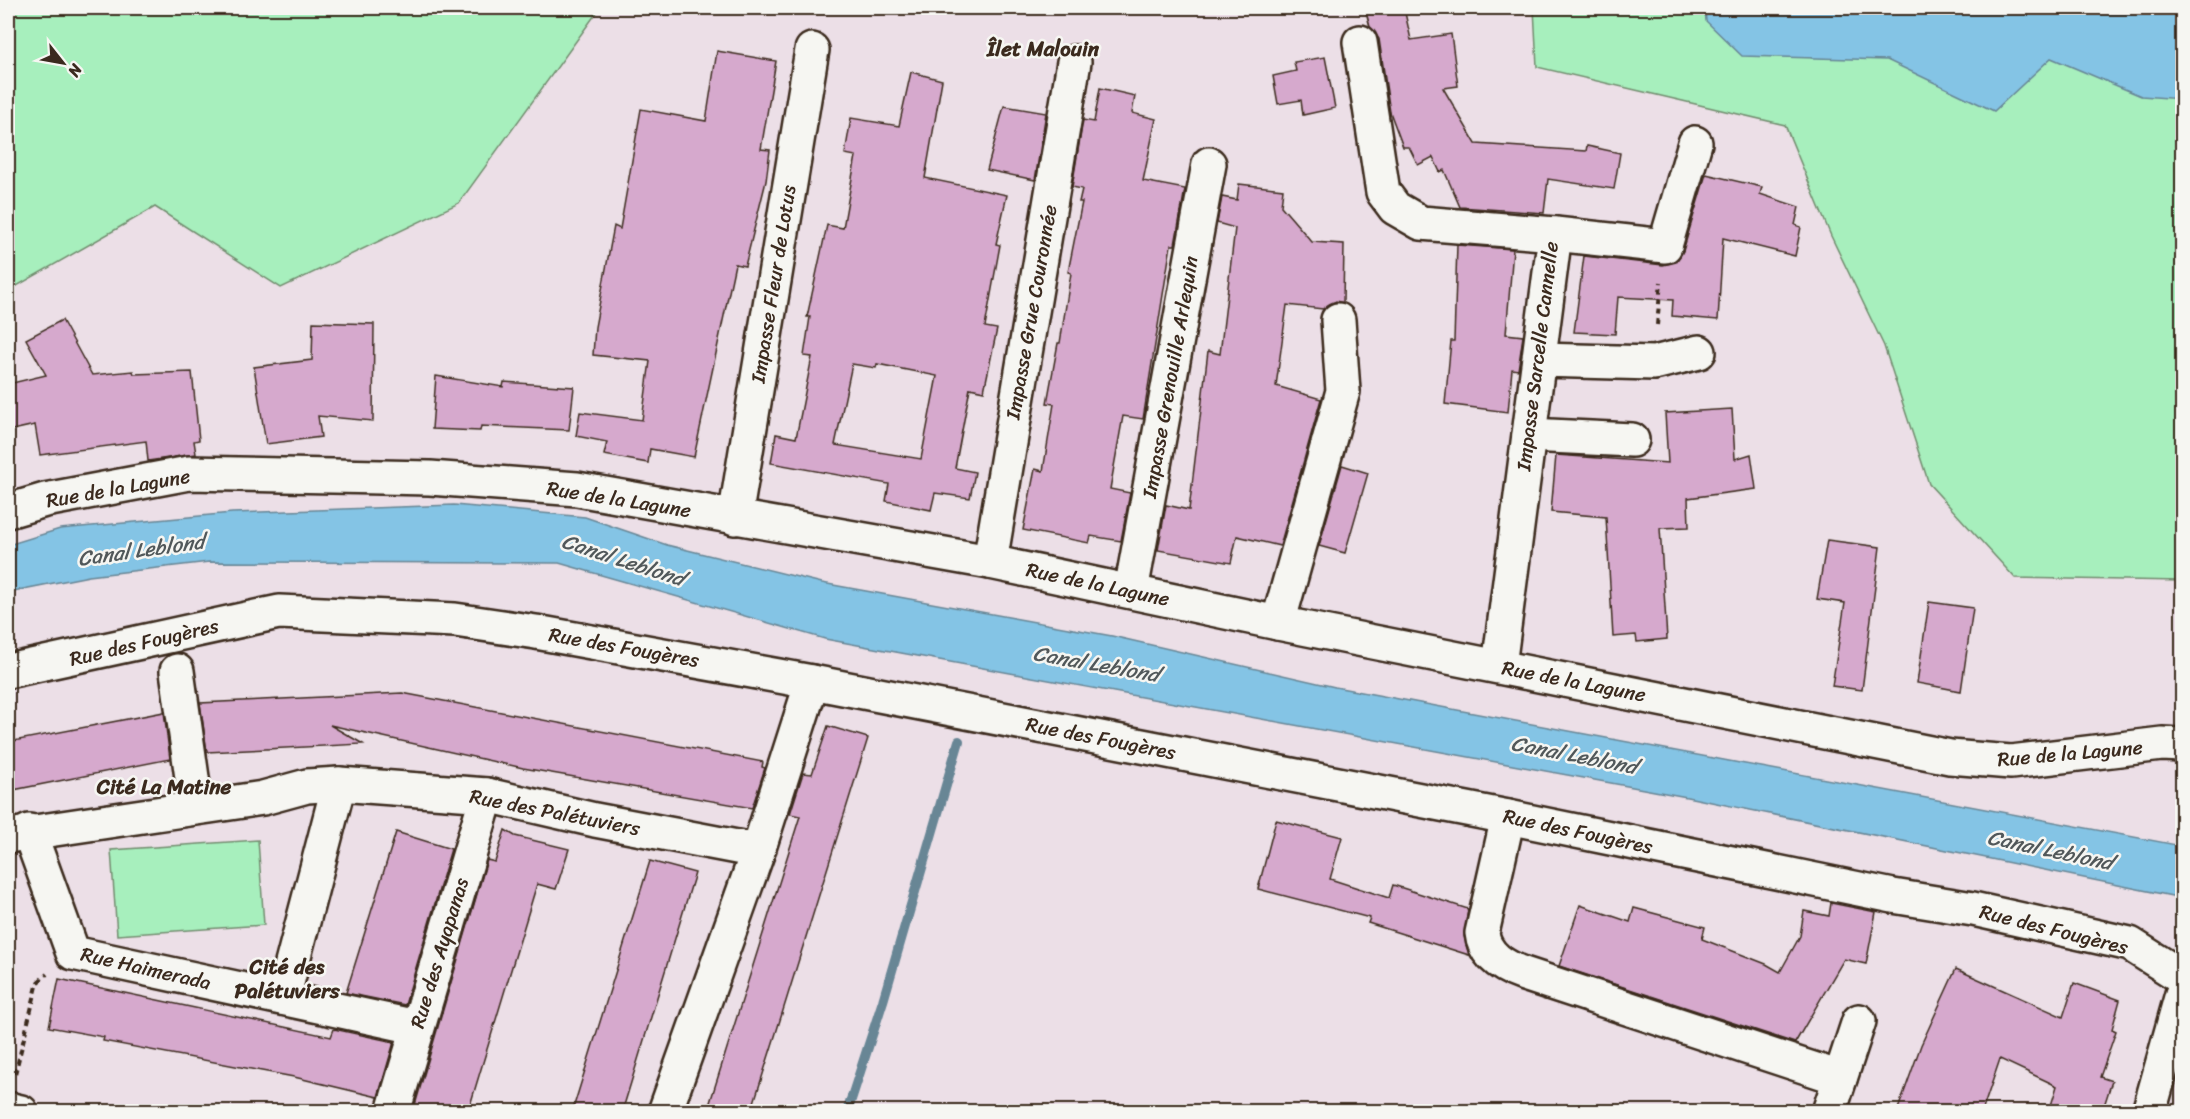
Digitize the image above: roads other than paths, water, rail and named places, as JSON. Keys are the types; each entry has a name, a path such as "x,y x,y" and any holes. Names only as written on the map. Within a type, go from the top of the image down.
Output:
{"street":[{"name":"Impasse Sarcelle Cannelle","path":"1360,42 1383,192 1395,208 1421,223 1555,234 1499,666"},
{"name":"Impasse Fleur de Lotus","path":"735,518 812,50"},
{"name":"Impasse Grue Couronnée","path":"990,562 1074,62"},
{"path":"1555,234 1665,246 1695,143"},
{"name":"Impasse Grenouille Arlequin","path":"1131,591 1209,164"},
{"path":"1278,623 1343,391 1338,320"},
{"path":"1539,360 1654,363 1699,352"},
{"path":"1529,435 1632,440"},
{"name":"Rue de la Lagune","path":"8,510 45,500 189,473 430,478 577,489 990,562 1278,623 1971,760 2011,762 2162,744 2182,745"},
{"name":"Rue des Fougères","path":"8,671 279,612 385,615 466,622 570,638 812,682 1508,817 1893,896 1973,909 2130,944 2182,977"},
{"path":"177,671 196,806"},
{"path":"665,1112 758,851 812,682"},
{"path":"283,998 339,784"},
{"name":"Rue des Palétuviers","path":"18,834 196,806 263,798 307,786 339,784 487,795 595,820 758,851"},
{"name":"Rue des Ayapanas","path":"393,1112 416,1027 487,795"},
{"path":"1508,817 1482,933 1488,951 1504,964 1524,974 1840,1078"},
{"name":"Rue Haimerada","path":"18,834 73,953 416,1027"},
{"path":"2149,1112 2182,994"},
{"path":"1829,1112 1859,1021"}],"water":[{"path":"1705,8 2182,8 2182,99 2141,96 2051,58 1994,111 1887,60 1742,56 1706,21"},
{"name":"Canal Leblond","path":"454,505 585,517 667,545 822,583 1112,636 1335,687 2182,846 2182,898 1687,797 825,639 559,563 209,562 89,576 8,592 8,545 60,529 232,513"}],"waterway":[{"path":"847,1112 883,1001 959,741"}],"district":[{"name":"Îlet Malouin","path":"1043,49"},
{"name":"Cité La Matine","path":"164,787"},
{"name":"Cité des Palétuviers","path":"287,979"}]}
